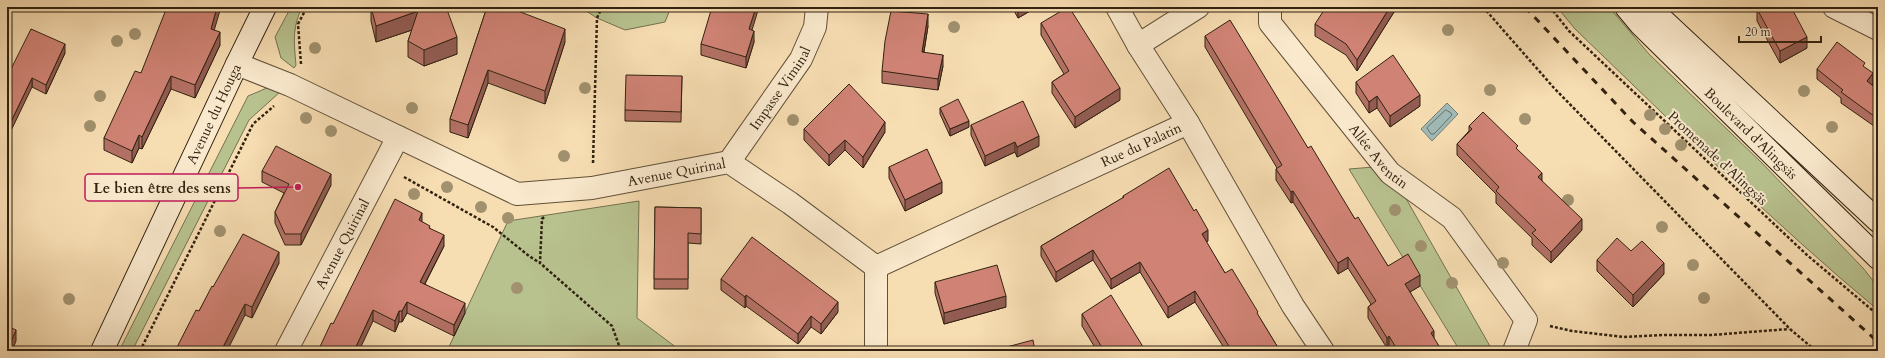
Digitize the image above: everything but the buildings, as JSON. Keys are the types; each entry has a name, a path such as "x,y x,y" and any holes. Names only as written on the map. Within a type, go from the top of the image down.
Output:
{"street":[{"name":"Avenue du Houga","path":"102,351 265,7"},
{"name":"Impasse Viminal","path":"729,162 801,59 815,27 817,7"},
{"path":"1117,7 1138,45 1188,124"},
{"path":"1138,45 1198,7"},
{"name":"Allée Aventin","path":"1270,7 1270,23 1390,173 1452,218 1507,291 1526,320"},
{"name":"Boulevard d'Alingsäs","path":"1626,7 1641,25 1878,258"},
{"name":"Boulevard d'Alingsäs","path":"1649,7 1878,221"},
{"path":"1834,7 1878,29"},
{"name":"Avenue Quirinal","path":"237,64 290,85 517,194 592,188 729,162 790,203 876,267"},
{"name":"Rue du Palatin","path":"876,267 1188,124 1293,306 1323,351"},
{"name":"Avenue Quirinal","path":"286,351 398,137"},
{"path":"1839,220 1878,273"},
{"path":"876,267 876,351"},
{"path":"1514,351 1526,320"}],"path":[{"path":"140,351 253,124 280,100 302,67 298,24 307,7"},
{"path":"592,188 597,18 602,7"},
{"path":"1483,7 1554,88 1790,329 1816,351"},
{"name":"Promenade d'Alingsäs","path":"1550,7 1569,31 1795,244 1878,315"},
{"path":"383,165 494,227 529,256 540,263 612,326 621,351"},
{"path":"540,263 542,219 548,215"},
{"path":"1526,320 1572,331 1624,337 1711,335 1790,329"}],"green space":[{"path":"291,7 302,7 295,29 294,42 296,65 294,68 281,58 275,37"},
{"path":"580,7 671,7 665,22 625,30 597,18"},
{"path":"1557,7 1609,7 1649,54 1761,162 1863,268 1878,287 1878,310 1839,277 1724,172 1575,29"},
{"path":"267,88 280,92 249,120 132,351 119,351 248,96"},
{"path":"1374,167 1404,195 1491,348 1491,351 1460,351 1349,169"},
{"path":"639,201 637,318 681,351 447,351 508,221"}],"water":[{"path":"1447,103 1458,114 1432,141 1421,129"}],"railway":[{"path":"1525,7 1633,122 1878,342"}],"place":[{"name":"Le bien être des sens","path":"298,187"}]}
